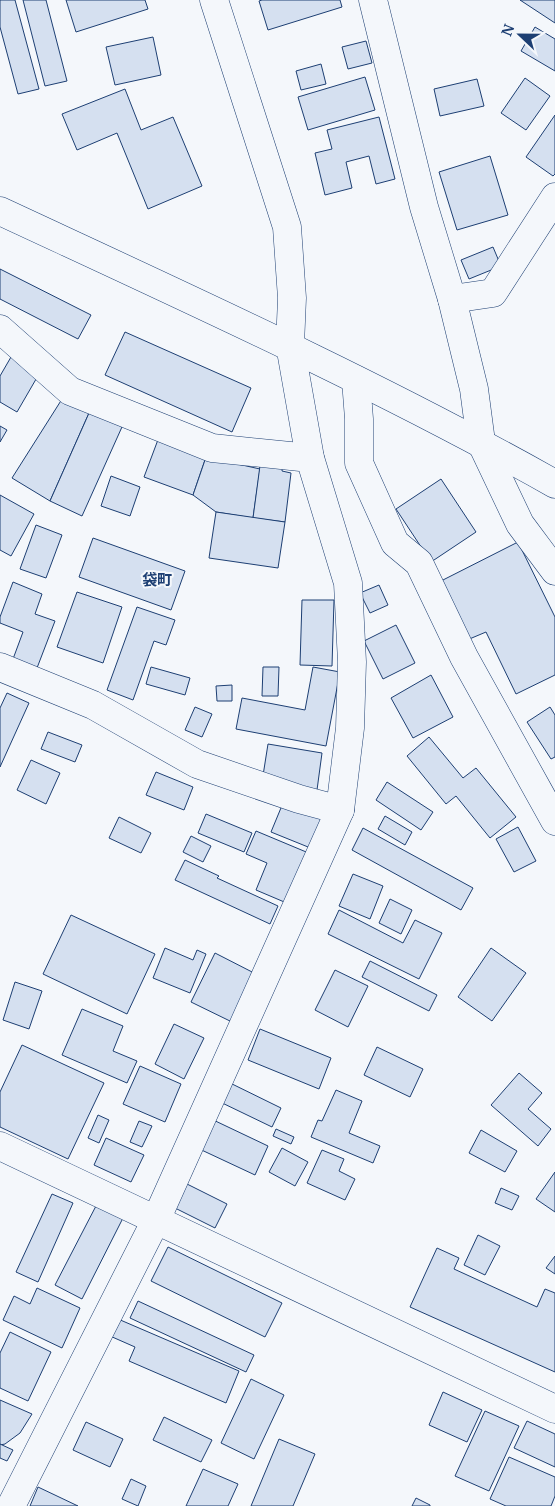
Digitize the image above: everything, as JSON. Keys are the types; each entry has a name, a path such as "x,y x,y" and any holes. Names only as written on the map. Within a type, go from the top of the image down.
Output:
{"street":[{"path":"10,1506 156,1220 340,810 350,718 352,662 348,583 310,458 290,345 292,298 287,227 214,0"},
{"path":"373,0 424,208 452,299 474,389 481,442 520,524 555,571"},
{"path":"452,299 493,293 555,197"},
{"path":"0,211 290,345 481,442 555,484"},
{"path":"0,329 70,391 212,448 310,458"},
{"path":"356,380 359,419 359,463 395,543 419,563 464,657 555,821"},
{"path":"0,667 92,705 197,764 299,799 340,810"},
{"path":"0,1146 555,1409"}],"building":[{"path":"0,0 15,0 39,89 18,94 0,27"},
{"path":"23,0 46,0 67,81 45,86"},
{"path":"66,0 145,0 148,9 76,32"},
{"path":"340,0 342,7 268,30 259,1"},
{"path":"520,0 555,0 555,23"},
{"path":"535,27 555,39 555,71 521,51"},
{"path":"153,37 161,75 115,85 106,47"},
{"path":"366,41 372,63 348,69 342,47"},
{"path":"321,64 326,84 301,90 296,71"},
{"path":"365,77 375,110 308,130 298,97"},
{"path":"525,78 550,96 526,130 501,113"},
{"path":"477,79 484,106 440,116 434,89"},
{"path":"125,89 141,130 173,117 202,186 148,209 117,133 77,150 62,114"},
{"path":"555,115 555,174 553,176 526,157"},
{"path":"379,117 395,179 376,184 369,156 346,162 352,188 325,195 315,153 332,149 327,130"},
{"path":"490,156 508,215 457,230 439,172"},
{"path":"493,247 501,266 469,279 461,260"},
{"path":"0,269 91,315 78,339 0,299"},
{"path":"125,332 251,388 232,432 105,375"},
{"path":"11,357 39,374 17,412 0,402 0,376"},
{"path":"69,388 93,404 50,501 12,478"},
{"path":"93,404 126,418 82,516 50,501"},
{"path":"0,426 7,430 0,442"},
{"path":"162,429 206,457 193,495 144,477"},
{"path":"206,457 260,469 253,518 216,512 193,495"},
{"path":"261,458 283,461 282,471 291,473 285,522 253,518"},
{"path":"111,476 140,487 130,516 101,506"},
{"path":"441,479 476,532 431,562 396,509"},
{"path":"0,495 34,514 11,556 0,550"},
{"path":"216,512 285,522 278,568 209,558"},
{"path":"36,525 62,535 46,578 20,569"},
{"path":"93,538 185,571 171,610 79,577"},
{"path":"518,542 555,617 555,675 516,694 486,632 467,640 439,582"},
{"path":"13,582 42,594 35,614 55,621 37,668 13,659 23,632 0,623 0,617"},
{"path":"379,585 388,605 370,613 360,593"},
{"path":"77,592 122,607 103,663 57,647"},
{"path":"302,600 334,600 332,666 300,665"},
{"path":"137,607 175,620 166,645 154,641 133,700 107,690"},
{"path":"396,625 415,663 383,679 364,641"},
{"path":"151,667 190,678 185,695 146,684"},
{"path":"263,667 279,667 278,696 262,696"},
{"path":"313,667 340,672 326,746 236,729 242,698 305,710"},
{"path":"431,675 453,717 413,738 391,698"},
{"path":"232,685 232,701 217,701 216,686"},
{"path":"7,693 29,703 0,767 0,708"},
{"path":"195,707 212,714 202,737 185,730"},
{"path":"550,707 555,715 555,757 551,759 527,722"},
{"path":"48,732 82,745 75,762 41,749"},
{"path":"429,737 463,778 476,768 516,817 490,838 456,796 446,804 407,756"},
{"path":"268,744 322,753 317,790 262,782"},
{"path":"31,760 60,773 46,804 17,790"},
{"path":"156,772 193,787 184,810 146,795"},
{"path":"387,782 433,812 421,830 376,800"},
{"path":"283,803 324,820 313,849 271,832"},
{"path":"206,814 252,833 244,852 198,833"},
{"path":"385,816 412,832 405,845 378,829"},
{"path":"119,817 151,833 141,853 109,838"},
{"path":"518,827 536,861 514,872 496,839"},
{"path":"363,828 473,888 461,910 352,850"},
{"path":"256,831 311,854 289,904 256,890 267,863 246,854"},
{"path":"191,836 211,846 203,862 183,852"},
{"path":"185,860 219,876 217,878 278,906 270,924 175,880"},
{"path":"353,874 383,886 370,919 339,906"},
{"path":"390,899 412,910 401,934 379,923"},
{"path":"339,910 403,943 415,920 442,933 419,979 328,934"},
{"path":"71,915 155,954 127,1014 43,974"},
{"path":"165,948 193,960 197,950 206,954 190,993 153,978"},
{"path":"491,948 526,973 492,1021 458,997"},
{"path":"215,953 256,974 232,1022 191,1002"},
{"path":"370,961 437,995 429,1011 362,977"},
{"path":"335,970 368,986 348,1027 315,1010"},
{"path":"15,982 42,991 29,1029 3,1020"},
{"path":"82,1009 123,1026 113,1051 137,1061 127,1083 62,1055"},
{"path":"174,1024 204,1038 184,1079 155,1064"},
{"path":"260,1029 331,1058 319,1089 248,1060"},
{"path":"22,1045 104,1083 68,1159 0,1127 0,1092"},
{"path":"377,1047 423,1069 410,1097 364,1075"},
{"path":"140,1066 181,1084 165,1122 123,1104"},
{"path":"519,1073 542,1093 528,1109 551,1129 538,1146 491,1105"},
{"path":"226,1081 281,1108 272,1127 216,1100"},
{"path":"336,1090 362,1101 349,1133 380,1146 373,1163 311,1137 318,1120 322,1121"},
{"path":"98,1115 109,1120 99,1143 88,1138"},
{"path":"207,1117 268,1146 255,1175 193,1146"},
{"path":"139,1121 152,1126 142,1147 130,1142"},
{"path":"276,1129 294,1137 291,1144 273,1136"},
{"path":"481,1130 517,1151 505,1172 469,1153"},
{"path":"106,1138 144,1155 131,1182 94,1165"},
{"path":"282,1148 308,1162 295,1186 269,1172"},
{"path":"322,1150 344,1159 339,1171 355,1179 345,1200 307,1183"},
{"path":"555,1172 555,1212 536,1199"},
{"path":"181,1181 227,1204 215,1228 169,1205"},
{"path":"501,1188 519,1196 512,1210 495,1203"},
{"path":"52,1194 73,1203 38,1282 16,1272"},
{"path":"97,1204 123,1218 82,1299 55,1285"},
{"path":"478,1235 500,1246 485,1275 464,1265"},
{"path":"168,1247 282,1303 265,1337 151,1281"},
{"path":"437,1248 459,1258 454,1269 537,1307 545,1289 555,1293 555,1372 410,1307"},
{"path":"555,1256 555,1274 546,1268"},
{"path":"37,1288 80,1308 62,1348 3,1320 14,1296 30,1304"},
{"path":"138,1301 254,1355 246,1372 130,1318"},
{"path":"118,1319 239,1371 226,1403 129,1361 135,1347 110,1336"},
{"path":"10,1332 51,1352 28,1401 0,1388 0,1353"},
{"path":"251,1379 284,1395 254,1459 221,1443"},
{"path":"443,1392 482,1410 467,1442 429,1425"},
{"path":"0,1400 32,1414 20,1433 5,1444 0,1445"},
{"path":"485,1411 519,1426 489,1491 455,1476"},
{"path":"164,1417 212,1440 201,1462 153,1440"},
{"path":"527,1421 555,1434 555,1467 514,1448"},
{"path":"86,1422 123,1439 110,1467 73,1450"},
{"path":"279,1439 315,1454 293,1506 251,1506"},
{"path":"0,1444 13,1450 7,1461 0,1458"},
{"path":"509,1457 555,1477 555,1496 551,1506 506,1506 490,1499"},
{"path":"203,1469 238,1484 228,1506 186,1506"},
{"path":"131,1479 146,1486 138,1506 122,1499"},
{"path":"38,1487 78,1506 30,1506"},
{"path":"416,1498 430,1505 430,1506 412,1506"}],"district":[{"name":"袋町","path":"157,579"}]}
